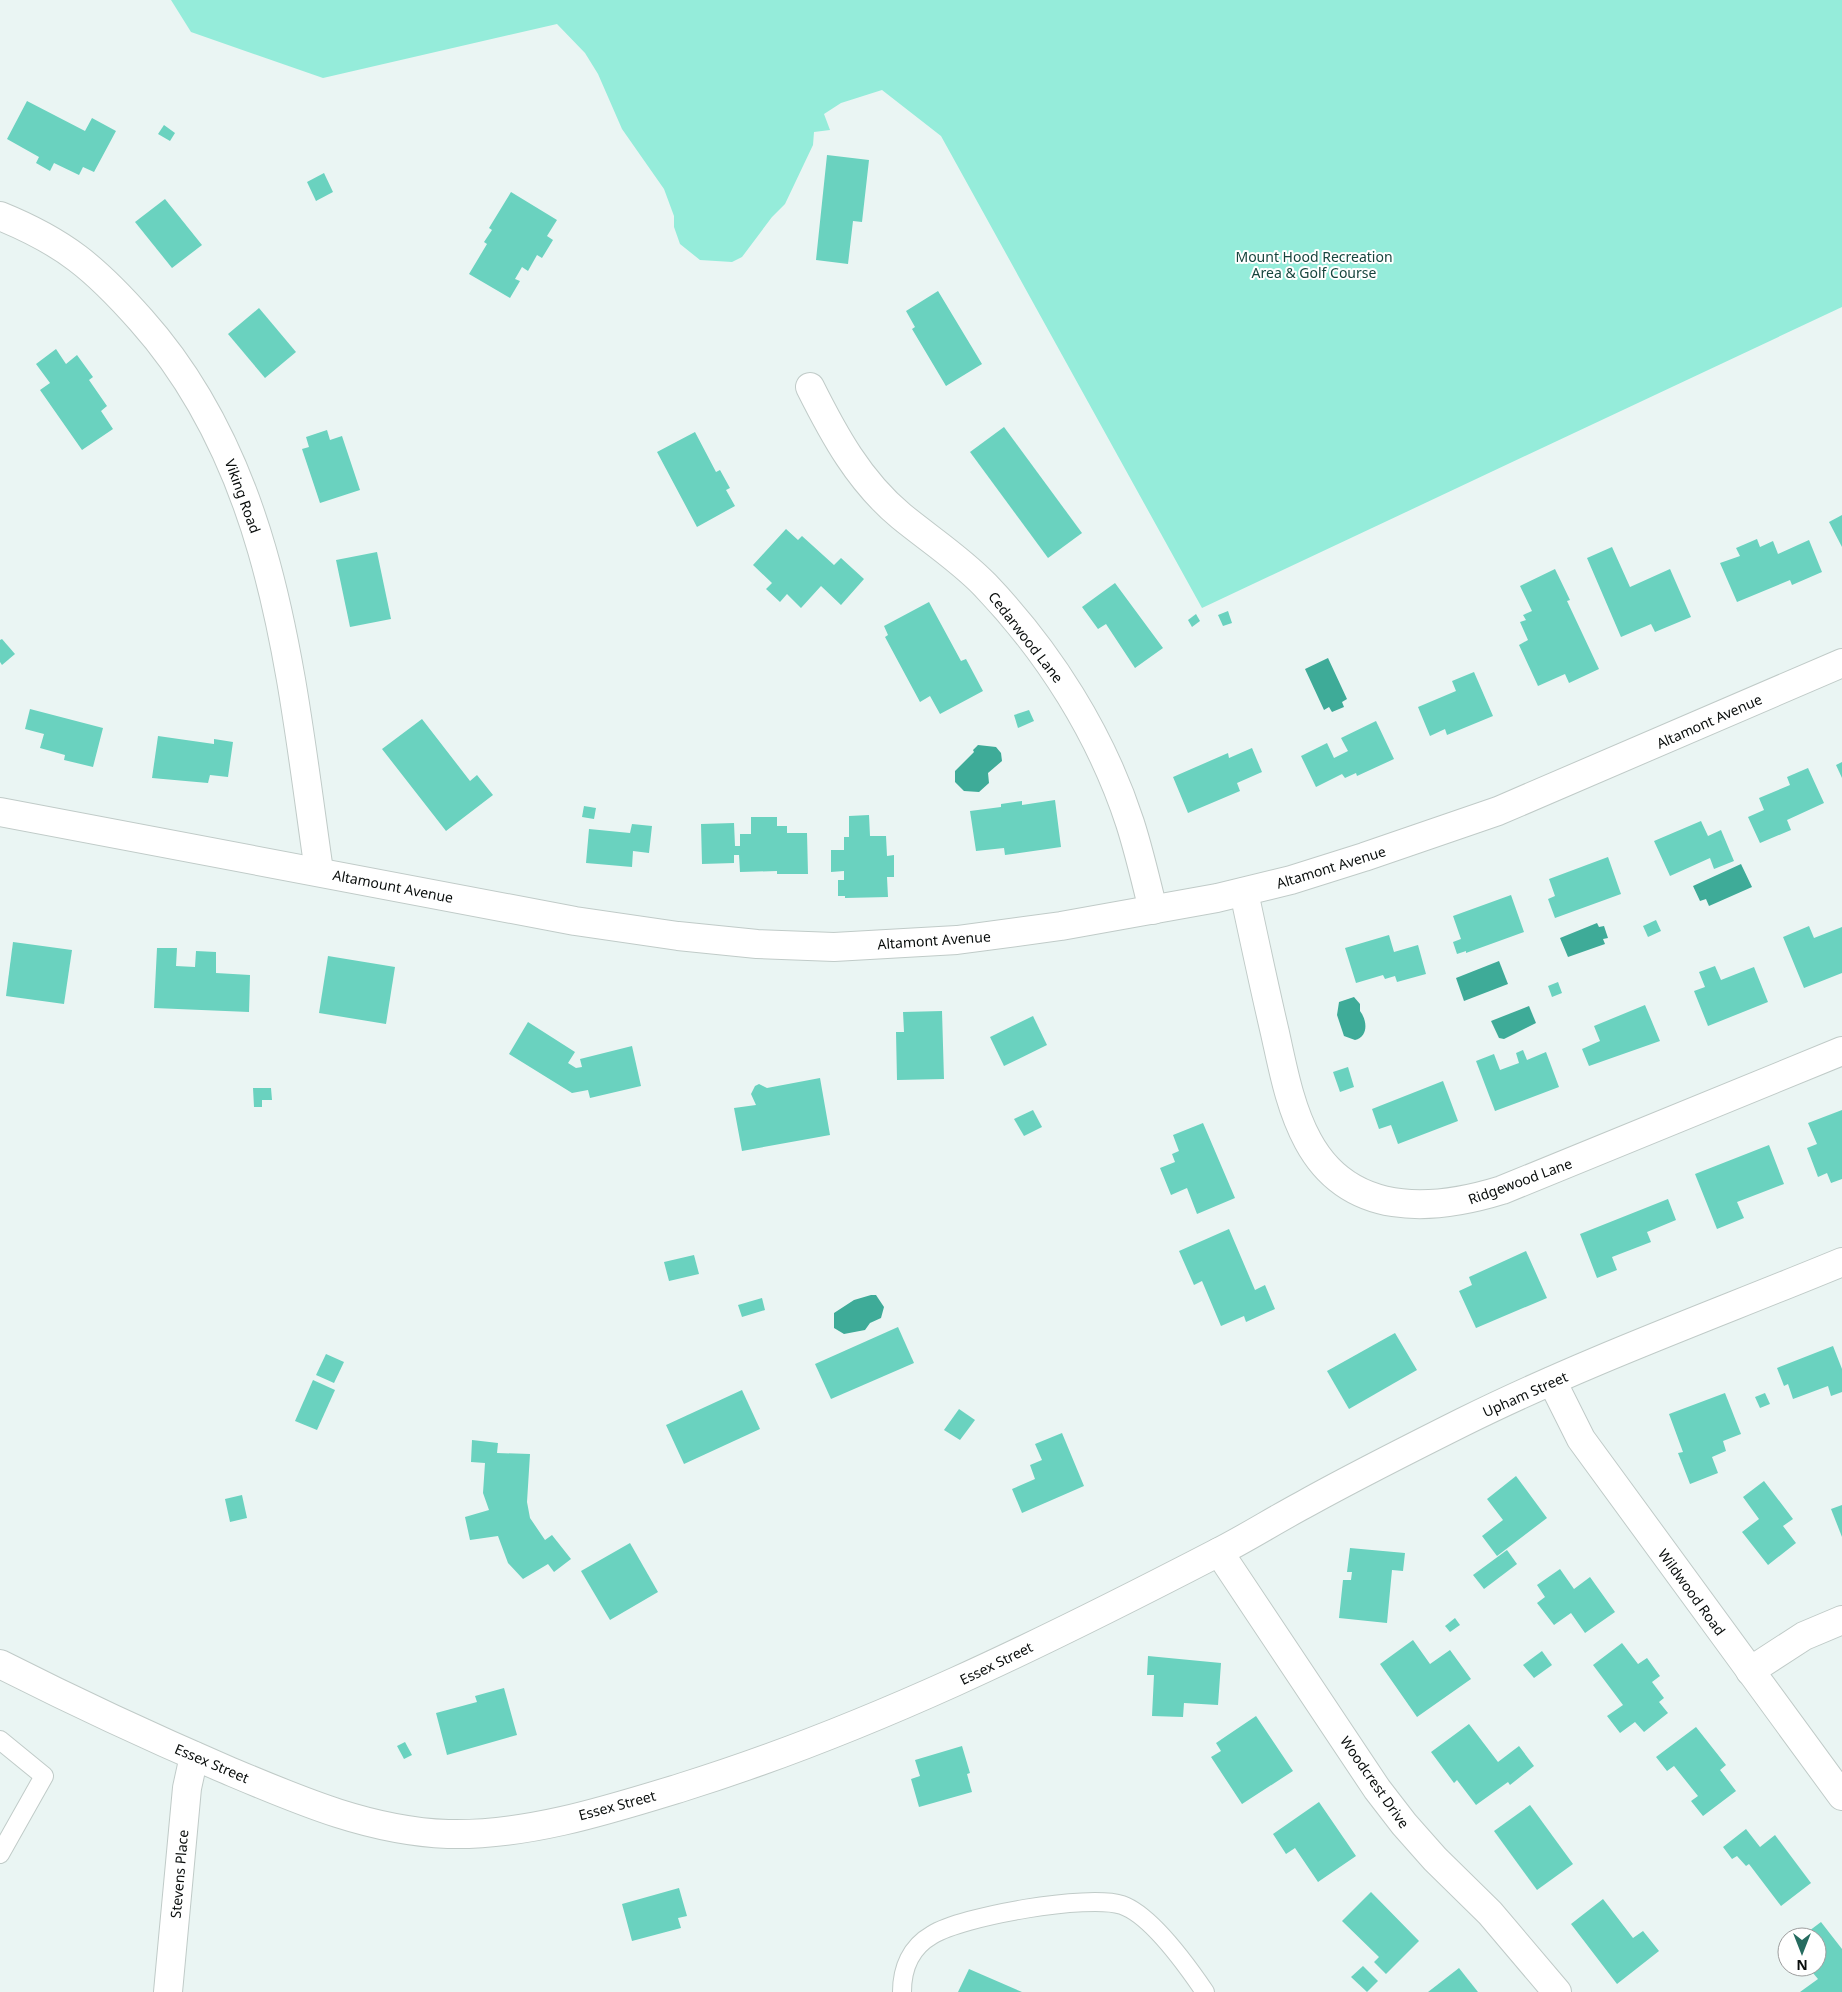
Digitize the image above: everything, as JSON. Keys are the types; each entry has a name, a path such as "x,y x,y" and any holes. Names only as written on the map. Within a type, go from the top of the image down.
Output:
{"street":[{"name":"Viking Road","path":"0,216 60,244 90,266 121,297 153,333 177,366 202,403 225,446 252,514 277,609 298,725 319,871"},
{"name":"Cedarwood Lane","path":"810,387 840,445 860,473 900,516 956,558 985,585 1015,618 1063,683 1089,729 1117,791 1129,822 1153,910"},
{"name":"Altamont Avenue","path":"788,946 834,947 957,940 1027,932 1244,892 1364,857 1498,812 1842,663"},
{"name":"Altamount Avenue","path":"0,812 575,921 722,942 788,946"},
{"name":"Ridgewood Lane","path":"1244,892 1288,1091 1308,1141 1328,1169 1340,1180 1354,1190 1388,1201 1404,1204 1462,1202 1502,1190 1842,1051"},
{"name":"Upham Street","path":"1219,1552 1308,1502 1462,1423 1552,1381 1842,1262"},
{"name":"Wildwood Road","path":"1552,1381 1581,1439 1842,1796"},
{"name":"Essex Street","path":"0,1664 64,1697 194,1756 321,1808 384,1826 426,1832 481,1833 552,1822 644,1799 724,1774 860,1724 974,1675 1219,1552"},
{"name":"Woodcrest Drive","path":"1219,1552 1377,1789 1404,1824 1435,1859 1490,1913 1557,1992"},
{"path":"1750,1671 1804,1636 1842,1620"},
{"name":"Stevens Place","path":"168,1992 187,1788 194,1756"}],"lane":[{"path":"0,1740 44,1776 0,1854"},
{"path":"902,1992 902,1976 907,1960 917,1947 938,1932 974,1918 1063,1904 1096,1902 1122,1905 1137,1915 1169,1944 1205,1992"}],"green space":[{"name":"Mount Hood Recreation Area & Golf Course","path":"171,0 1842,0 1842,307 1202,608 941,136 882,90 841,103 824,114 830,130 814,132 813,145 785,204 772,217 742,257 732,262 700,260 680,244 674,227 674,216 664,189 622,129 598,74 585,53 557,24 323,78 191,32"}],"shaded area":[{"path":"1328,658 1347,699 1342,702 1344,707 1332,712 1329,707 1324,710 1305,669"},
{"path":"978,745 996,747 1001,753 1002,761 988,773 989,783 979,792 964,791 955,782 955,771 974,752 973,750"},
{"path":"1741,864 1752,887 1709,906 1706,899 1700,901 1693,886"},
{"path":"1597,923 1599,927 1604,926 1608,938 1603,939 1605,944 1568,957 1560,938"},
{"path":"1499,961 1508,984 1464,1001 1456,978"},
{"path":"1354,997 1360,1004 1360,1011 1365,1023 1363,1035 1355,1040 1344,1036 1337,1015 1339,1002"},
{"path":"1529,1006 1536,1023 1504,1039 1499,1038 1491,1021"},
{"path":"876,1295 884,1307 881,1318 870,1323 865,1330 844,1334 834,1328 834,1313 854,1300"}],"building":[{"path":"27,101 85,131 92,118 116,131 94,172 83,167 79,175 54,163 50,171 36,163 39,157 7,139"},
{"path":"164,125 175,133 170,141 158,134"},
{"path":"827,155 869,160 862,222 853,221 848,264 816,260"},
{"path":"324,173 333,192 316,201 307,182"},
{"path":"511,192 557,220 547,236 553,240 542,258 537,255 528,271 522,267 515,279 520,281 510,298 469,274 487,244 484,242 492,230 489,228"},
{"path":"165,199 202,245 172,268 135,222"},
{"path":"938,291 982,364 946,386 912,329 915,327 906,311"},
{"path":"259,308 296,352 265,378 228,334"},
{"path":"56,349 66,364 77,355 93,377 89,380 107,406 101,411 113,429 82,450 40,390 50,383 36,364"},
{"path":"1004,427 1082,533 1048,558 970,452"},
{"path":"327,430 330,440 342,436 360,490 320,503 302,449 309,447 306,437"},
{"path":"695,432 716,472 720,470 730,488 726,490 735,506 697,527 657,452"},
{"path":"1842,515 1842,547 1829,522"},
{"path":"786,529 798,540 802,536 834,565 841,558 864,579 841,605 821,586 801,608 787,594 780,602 766,589 772,583 753,565"},
{"path":"1757,539 1760,547 1773,541 1778,554 1809,540 1822,572 1792,585 1790,580 1737,602 1720,563 1740,556 1736,548"},
{"path":"1612,547 1630,587 1670,569 1691,617 1655,632 1651,624 1621,637 1587,558"},
{"path":"377,552 391,619 350,627 336,560"},
{"path":"1555,569 1570,600 1567,601 1599,669 1569,683 1565,674 1538,686 1519,645 1528,640 1520,622 1526,620 1523,615 1532,611 1520,586"},
{"path":"1115,583 1163,648 1135,668 1106,624 1098,629 1082,607"},
{"path":"929,602 961,661 966,659 983,691 940,714 930,696 920,702 885,637 888,635 884,626"},
{"path":"1228,611 1232,623 1223,626 1218,615"},
{"path":"1196,614 1200,621 1192,627 1188,620"},
{"path":"2,639 15,654 2,665 0,662 0,640"},
{"path":"1474,672 1493,716 1447,735 1445,729 1430,736 1418,707 1456,691 1452,681"},
{"path":"30,709 103,728 93,767 64,760 65,755 40,748 44,734 25,729"},
{"path":"1029,710 1034,721 1018,728 1014,715"},
{"path":"422,719 470,781 477,775 493,795 446,831 382,749"},
{"path":"1376,721 1394,759 1357,776 1356,773 1345,778 1342,774 1316,787 1301,756 1327,743 1334,758 1348,751 1341,738"},
{"path":"158,736 214,744 214,739 233,742 228,777 210,775 208,783 152,778"},
{"path":"1252,748 1262,772 1237,783 1240,791 1188,813 1173,777 1228,753 1229,758"},
{"path":"1842,762 1842,778 1836,765"},
{"path":"1808,768 1824,803 1787,820 1791,830 1760,843 1748,817 1764,810 1759,798 1790,785 1787,777"},
{"path":"1055,800 1061,847 1005,855 1004,848 976,851 970,811 1001,807 1001,804 1022,801 1022,805"},
{"path":"584,806 596,808 594,819 582,817"},
{"path":"869,815 870,836 886,836 887,856 894,855 894,877 887,877 888,897 845,898 845,896 838,896 838,880 844,880 844,871 831,872 831,850 844,850 844,837 849,837 849,816"},
{"path":"751,817 777,817 777,826 787,826 787,833 807,833 808,874 777,874 777,871 740,872 739,855 734,855 734,863 702,864 701,824 734,823 735,846 740,846 740,834 751,834"},
{"path":"1701,821 1708,836 1721,830 1734,861 1714,869 1710,858 1670,876 1654,841"},
{"path":"632,824 652,826 649,853 633,851 632,867 586,863 589,829 630,833"},
{"path":"1608,857 1621,894 1555,918 1548,899 1555,896 1549,879"},
{"path":"1511,895 1524,932 1466,953 1466,951 1457,954 1453,942 1461,939 1453,916"},
{"path":"1656,920 1661,931 1648,937 1643,926"},
{"path":"1809,926 1814,938 1842,927 1842,973 1804,988 1783,937"},
{"path":"1389,935 1394,952 1418,945 1426,974 1397,982 1395,976 1385,979 1383,975 1356,983 1345,948"},
{"path":"13,942 72,950 64,1004 6,996"},
{"path":"157,948 177,948 176,966 195,967 196,951 216,952 216,973 250,975 249,1012 154,1008"},
{"path":"328,956 395,967 386,1024 319,1013"},
{"path":"1715,966 1721,980 1754,967 1768,1002 1708,1026 1694,991 1705,987 1699,972"},
{"path":"1558,982 1562,993 1552,997 1548,986"},
{"path":"1645,1005 1660,1041 1589,1066 1582,1049 1600,1041 1594,1026"},
{"path":"942,1011 944,1079 897,1080 896,1032 904,1032 903,1012"},
{"path":"1033,1016 1047,1045 1004,1066 990,1037"},
{"path":"528,1022 575,1052 568,1063 576,1068 582,1067 580,1059 632,1046 641,1086 590,1098 588,1090 572,1093 509,1054"},
{"path":"1523,1050 1527,1060 1546,1052 1559,1087 1495,1111 1476,1061 1494,1054 1500,1070 1519,1063 1516,1053"},
{"path":"1348,1067 1354,1087 1340,1092 1333,1072"},
{"path":"820,1078 830,1135 742,1151 734,1108 756,1105 751,1094 755,1086 759,1084 767,1088"},
{"path":"1443,1081 1458,1121 1398,1144 1391,1125 1379,1129 1372,1109"},
{"path":"253,1088 271,1088 272,1100 262,1100 262,1107 254,1107"},
{"path":"1033,1110 1042,1127 1024,1136 1014,1119"},
{"path":"1842,1110 1842,1179 1831,1183 1827,1173 1818,1177 1807,1148 1817,1144 1808,1123"},
{"path":"1203,1123 1235,1198 1197,1214 1187,1188 1171,1195 1160,1168 1175,1162 1172,1154 1179,1151 1173,1135"},
{"path":"1769,1145 1784,1184 1737,1202 1744,1218 1717,1229 1695,1174"},
{"path":"1668,1199 1676,1220 1647,1232 1651,1242 1612,1257 1617,1270 1597,1278 1580,1234"},
{"path":"1229,1229 1255,1290 1265,1285 1275,1309 1246,1322 1244,1316 1221,1326 1202,1281 1194,1285 1179,1251"},
{"path":"1526,1251 1547,1298 1476,1328 1459,1291 1472,1285 1469,1277"},
{"path":"694,1255 699,1274 669,1281 664,1262"},
{"path":"762,1298 765,1310 742,1317 738,1305"},
{"path":"898,1327 914,1363 831,1399 815,1364"},
{"path":"1395,1333 1417,1370 1349,1409 1327,1371"},
{"path":"1833,1346 1842,1369 1842,1392 1831,1396 1828,1386 1793,1399 1788,1384 1784,1386 1777,1368"},
{"path":"326,1354 344,1362 334,1383 316,1375"},
{"path":"313,1380 335,1390 317,1430 295,1421"},
{"path":"742,1390 760,1429 684,1464 666,1425"},
{"path":"1725,1393 1741,1434 1723,1441 1726,1451 1712,1457 1718,1473 1690,1484 1678,1453 1683,1452 1669,1414"},
{"path":"1765,1393 1770,1404 1760,1408 1755,1397"},
{"path":"959,1409 975,1420 960,1440 944,1430"},
{"path":"1062,1433 1084,1486 1022,1513 1012,1489 1035,1479 1030,1465 1042,1460 1035,1444"},
{"path":"472,1440 498,1443 497,1453 530,1454 527,1502 530,1518 545,1540 552,1535 571,1559 554,1572 548,1564 523,1579 508,1563 498,1536 470,1540 465,1517 489,1510 483,1493 485,1463 471,1462"},
{"path":"1516,1476 1547,1518 1497,1556 1482,1536 1503,1520 1487,1499"},
{"path":"1764,1481 1793,1519 1783,1526 1796,1543 1768,1565 1742,1532 1759,1519 1743,1497"},
{"path":"242,1495 247,1518 230,1522 225,1499"},
{"path":"1842,1505 1842,1537 1831,1509"},
{"path":"630,1543 658,1592 610,1620 581,1571"},
{"path":"1350,1548 1405,1553 1403,1571 1392,1570 1387,1623 1339,1618 1343,1580 1351,1580 1352,1572 1347,1572"},
{"path":"1507,1550 1517,1564 1484,1589 1473,1575"},
{"path":"1560,1569 1574,1589 1590,1577 1615,1612 1585,1633 1571,1613 1554,1625 1537,1603 1545,1597 1537,1585"},
{"path":"1455,1618 1460,1625 1450,1632 1445,1626"},
{"path":"1413,1640 1430,1664 1450,1650 1471,1679 1417,1717 1380,1664"},
{"path":"1622,1643 1638,1664 1647,1658 1660,1676 1652,1682 1664,1698 1659,1702 1668,1713 1644,1732 1635,1722 1620,1733 1607,1716 1623,1705 1593,1665"},
{"path":"1542,1651 1552,1665 1534,1678 1523,1665"},
{"path":"1148,1656 1221,1663 1218,1705 1184,1703 1183,1717 1152,1716 1154,1675 1147,1675"},
{"path":"504,1688 517,1735 447,1755 436,1713 477,1702 475,1696"},
{"path":"1256,1716 1293,1771 1242,1804 1211,1757 1221,1751 1216,1743"},
{"path":"1469,1724 1498,1762 1519,1746 1534,1766 1510,1785 1508,1782 1476,1805 1457,1780 1454,1783 1431,1752"},
{"path":"1696,1727 1726,1765 1720,1770 1736,1791 1703,1816 1691,1801 1698,1796 1674,1766 1667,1771 1656,1757"},
{"path":"405,1742 412,1755 404,1759 397,1746"},
{"path":"962,1746 970,1773 967,1774 972,1792 919,1807 911,1779 920,1776 915,1760"},
{"path":"1319,1802 1356,1856 1318,1882 1295,1848 1286,1854 1273,1834"},
{"path":"1530,1805 1573,1864 1537,1890 1494,1831"},
{"path":"1746,1829 1760,1847 1775,1835 1811,1883 1781,1906 1749,1864 1746,1866 1737,1856 1732,1859 1723,1847"},
{"path":"679,1888 687,1916 678,1918 681,1928 632,1941 622,1904"},
{"path":"1371,1892 1419,1941 1386,1974 1374,1962 1379,1957 1342,1921"},
{"path":"1603,1899 1633,1938 1643,1931 1659,1951 1617,1984 1571,1924"},
{"path":"1821,1922 1825,1927 1814,1927"},
{"path":"1827,1930 1842,1949 1842,1992 1800,1992 1818,1979 1816,1977 1827,1977"},
{"path":"1363,1966 1378,1981 1367,1992 1351,1977"},
{"path":"1459,1968 1478,1992 1428,1992"},
{"path":"969,1969 1022,1992 958,1992"}]}
